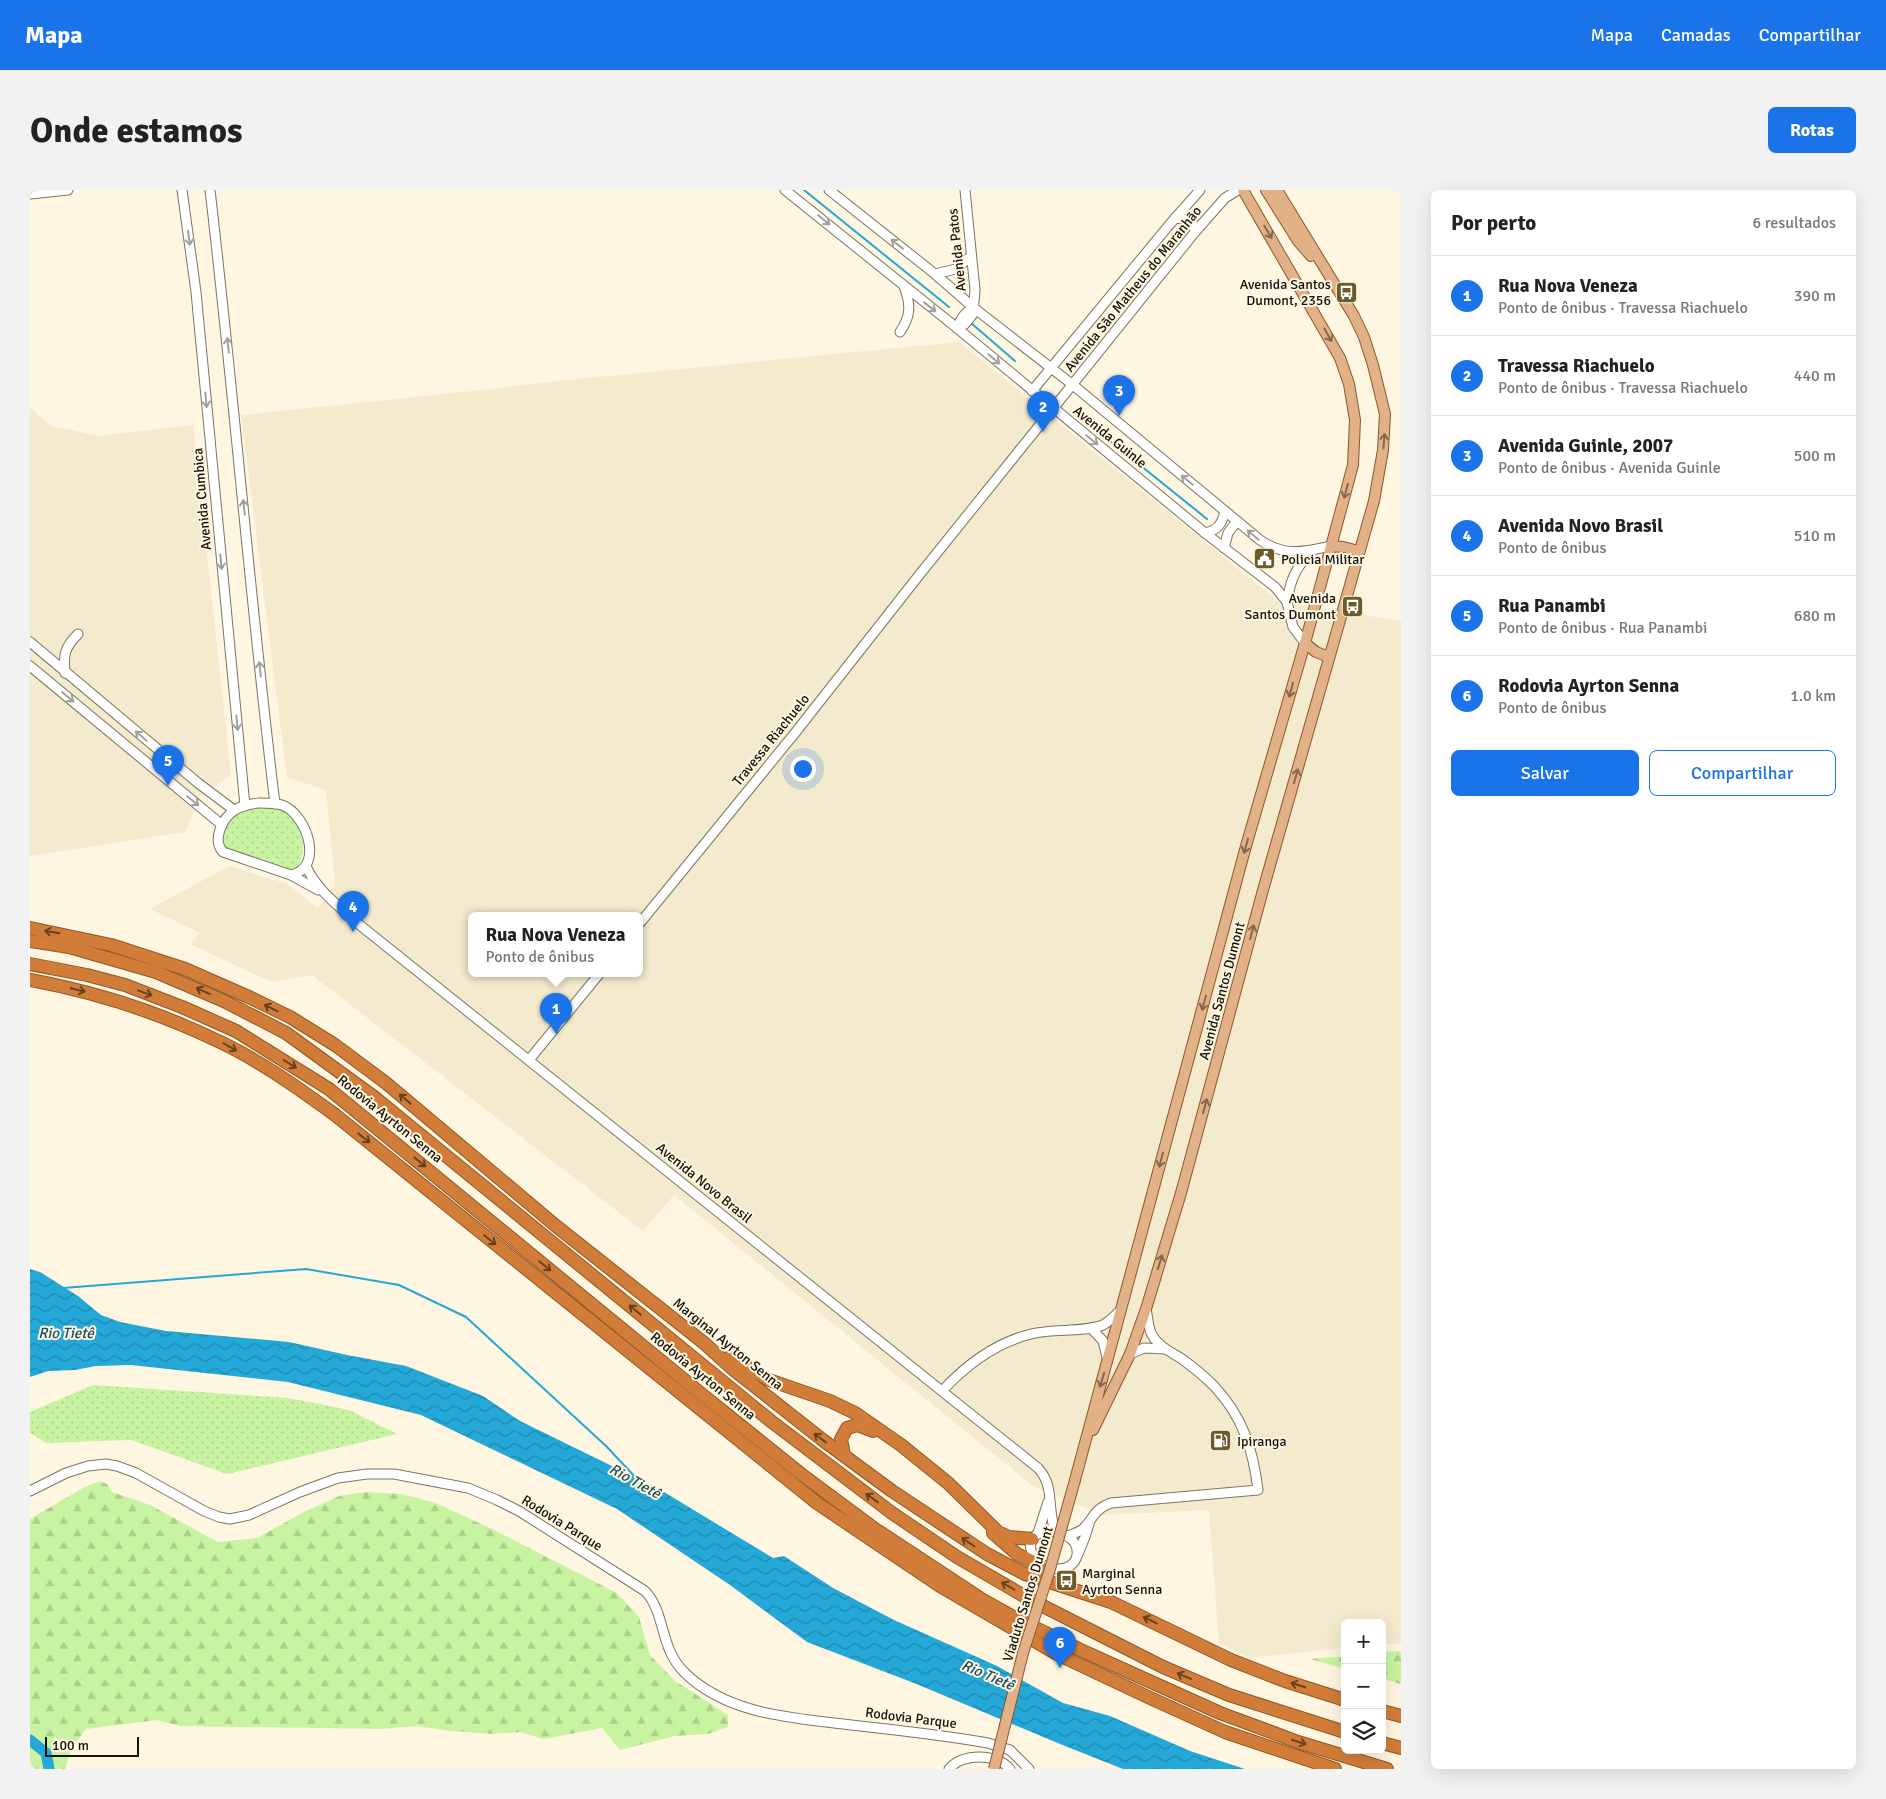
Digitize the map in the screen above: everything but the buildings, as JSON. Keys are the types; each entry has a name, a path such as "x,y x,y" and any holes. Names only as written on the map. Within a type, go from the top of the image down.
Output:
{"highway":[{"path":"30,928 111,945 138,953 214,981 282,1013 359,1062 478,1160 497,1184 618,1295"},
{"name":"Rodovia Ayrton Senna","path":"30,941 69,947 156,972 224,1001 286,1033 374,1097 772,1422 892,1513 957,1557 1031,1600 1164,1667 1229,1695 1341,1731"},
{"name":"Rodovia Ayrton Senna","path":"30,964 87,975 125,985 182,1007 236,1031 329,1089 801,1474 875,1529 983,1600 1087,1653 1220,1713 1298,1742 1387,1769"},
{"name":"Rodovia Ayrton Senna","path":"30,980 95,994 160,1016 220,1041 300,1089 334,1114 817,1503 940,1586 1057,1654 1148,1697 1226,1732 1335,1769"},
{"name":"Marginal Ayrton Senna","path":"478,1160 704,1343 734,1370 824,1441 892,1491 986,1554 1015,1569 1054,1585 1111,1602 1231,1660 1285,1681 1341,1699"},
{"path":"704,1343 769,1380 830,1401 854,1413 893,1440 948,1483 998,1532 1009,1538 1035,1536"},
{"path":"844,1455 841,1439 843,1432 847,1428 856,1425 867,1428 908,1456 957,1497 1004,1544 1017,1554 1040,1565"},
{"path":"1386,1712 1401,1716"},
{"path":"1386,1744 1401,1748"}],"main road":[{"name":"Avenida Santos Dumont","path":"1097,1398 1244,856 1353,466 1355,420 1349,384 1340,358 1243,190"},
{"path":"1266,190 1298,241 1327,273"},
{"name":"Avenida Santos Dumont","path":"1104,1406 1130,1354 1146,1309 1184,1184 1329,657 1374,501 1381,466 1385,414 1379,383 1364,337 1342,295 1277,190"},
{"path":"1331,546 1359,551"},
{"path":"1305,643 1316,652 1329,657"},
{"name":"Viaduto Santos Dumont","path":"994,1769 1024,1653 1050,1569 1097,1398"},
{"name":"Viaduto Santos Dumont","path":"1082,1456 1104,1406"}],"street":[{"path":"30,194 68,190"},
{"name":"Avenida Cumbica","path":"182,190 195,284 245,806"},
{"path":"210,190 234,400 264,712 275,804"},
{"name":"Avenida Guinle","path":"785,190 957,328 1205,533 1275,587 1288,602"},
{"name":"Avenida Guinle","path":"829,190 935,274 974,308 1073,385 1260,540 1280,551 1314,550 1331,546"},
{"name":"Avenida Patos","path":"957,328 960,320 968,310 974,308 976,290 964,190"},
{"name":"Avenida São Matheus do Maranhão","path":"1032,391 1200,190"},
{"name":"Avenida São Matheus do Maranhão","path":"1054,409 1195,232 1224,198 1238,190"},
{"path":"1175,218 1190,220 1194,225 1195,232"},
{"path":"935,274 956,269 971,256"},
{"path":"900,332 906,323 910,306 904,286"},
{"name":"Travessa Riachuelo","path":"643,919 795,733 1054,409"},
{"path":"1205,533 1219,527 1225,511"},
{"path":"1224,548 1228,533 1237,521"},
{"path":"1305,643 1293,627 1288,602 1291,582 1295,573 1301,562 1314,550"},
{"path":"65,673 64,655 66,647 78,634"},
{"path":"30,642 198,783 234,810"},
{"path":"30,666 222,825"},
{"path":"259,803 275,804 289,809 297,817 304,829 310,849 306,866 298,873 291,875 223,852 217,842 222,825 234,810 259,803"},
{"name":"Avenida Novo Brasil","path":"306,866 313,879 327,896 361,926 1038,1468 1046,1476 1050,1486 1049,1500 1055,1531"},
{"name":"Avenida Novo Brasil","path":"291,875 327,896"},
{"path":"530,1060 597,977"},
{"path":"942,1391 959,1372 981,1356 1015,1340 1048,1331 1091,1328 1109,1321 1122,1308"},
{"path":"1068,1536 1083,1529 1094,1514 1103,1506 1118,1502 1258,1490 1250,1447 1237,1418 1214,1386 1200,1373 1165,1349 1151,1333 1146,1309"},
{"path":"1091,1328 1104,1341 1108,1362"},
{"path":"1130,1354 1144,1348 1165,1349"},
{"name":"Rodovia Parque","path":"30,1491 66,1473 88,1466 106,1464 136,1473 204,1511 230,1519 249,1515 327,1481 355,1475 394,1474 468,1488 519,1511 645,1591 655,1606 668,1649 676,1664 700,1685 730,1701 747,1708 791,1717 988,1743 1010,1750 1029,1769"},
{"name":"Avenida Novo Brasil","path":"1035,1536 1049,1500"},
{"path":"1078,1554 1068,1536 1055,1531 1035,1536 1030,1549 1040,1565 1052,1569 1065,1568 1074,1563 1078,1554 1085,1538 1089,1521"},
{"path":"949,1769 960,1760 986,1758 1002,1761 1010,1769"}],"shaded area":[{"path":"959,342 1279,602 1401,621 1401,1643 1386,1645 1386,1619 1341,1619 1341,1648 1249,1658 1219,1643 1209,1510 1103,1515 1033,1486 674,1195 643,1231 312,975 271,982 190,944 200,933 150,909 229,866 288,884 318,909 335,885 326,790 287,777 241,415 567,380"},
{"path":"30,408 52,426 99,436 193,425 231,775 201,796 185,832 30,856"}],"green space":[{"path":"253,807 277,808 286,811 298,824 303,841 303,850 298,867 291,869 226,848 224,834 226,828 240,813"},
{"path":"93,1385 289,1398 349,1410 397,1434 227,1474 131,1440 46,1443 30,1433 30,1412"},
{"path":"100,1481 107,1484 112,1492 150,1505 218,1542 257,1538 304,1512 339,1496 366,1492 402,1494 436,1503 494,1530 617,1593 639,1617 650,1655 675,1681 728,1715 728,1727 708,1734 675,1736 620,1750 602,1728 544,1739 520,1732 493,1734 417,1726 382,1729 180,1726 157,1720 86,1729 71,1749 65,1769 30,1769 30,1519 83,1488"},
{"path":"1401,1651 1401,1684 1386,1680 1386,1652"},
{"path":"1341,1656 1341,1668 1310,1659"}],"water":[{"name":"Rio Tietê","path":"30,1269 40,1272 78,1296 101,1315 120,1322 166,1331 289,1342 406,1366 483,1396 520,1421 659,1489 773,1558 784,1556 833,1588 894,1620 997,1666 1063,1703 1110,1716 1190,1751 1245,1769 1123,1769 914,1683 807,1642 730,1585 617,1509 421,1415 288,1382 131,1365 96,1366 75,1370 48,1371 30,1377"}],"waterway":[{"path":"804,190 949,307"},
{"path":"971,323 1015,361"},
{"path":"1094,428 1207,519"},
{"path":"63,1288 306,1269 399,1285 466,1317 606,1446 637,1479"},
{"name":"Rio Tietê","path":"30,1740 46,1753 49,1769"}],"place":[{"name":"Avenida Santos Dumont, 2356","path":"1347,292"},
{"name":"Avenida Guinle, 2007","path":"1119,416"},
{"name":"Travessa Riachuelo","path":"1043,432"},
{"name":"Policia Militar","path":"1265,559"},
{"name":"Avenida Santos Dumont","path":"1352,606"},
{"name":"Rua Panambi","path":"168,786"},
{"name":"Avenida Novo Brasil","path":"353,932"},
{"name":"Rua Nova Veneza","path":"556,1034"},
{"name":"Ipiranga","path":"1221,1441"},
{"name":"Marginal Ayrton Senna","path":"1066,1581"},
{"name":"Rodovia Ayrton Senna","path":"1060,1668"}]}
